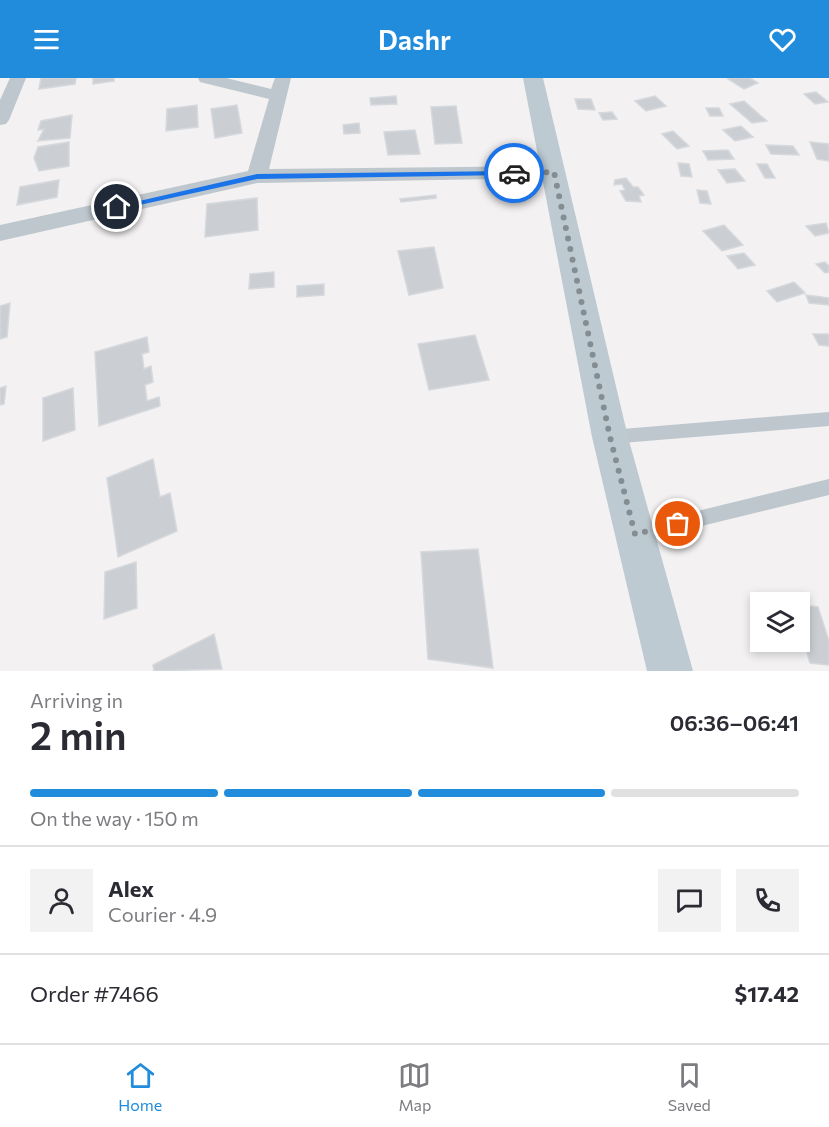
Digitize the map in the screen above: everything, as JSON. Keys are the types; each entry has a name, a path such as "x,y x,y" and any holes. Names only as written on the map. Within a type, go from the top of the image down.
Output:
{"main road":[{"path":"533,78 610,437 670,671"}],"street":[{"path":"0,120 18,78"},
{"path":"206,78 278,96"},
{"path":"257,176 283,78"},
{"path":"0,233 257,176 554,172"}],"lane":[{"path":"610,437 829,419"},
{"path":"635,534 829,487"}],"building":[{"path":"41,78 76,78 75,84 39,89"},
{"path":"93,78 114,78 114,81 93,84"},
{"path":"750,78 758,83 744,89 728,79"},
{"path":"816,92 828,102 815,104 804,94"},
{"path":"396,96 397,104 371,105 370,98"},
{"path":"655,96 666,106 646,111 635,101"},
{"path":"575,99 591,99 595,110 578,109"},
{"path":"744,101 767,121 752,123 730,104"},
{"path":"197,105 198,127 166,131 167,109"},
{"path":"237,105 242,133 215,138 211,109"},
{"path":"456,106 462,143 435,144 431,107"},
{"path":"706,108 719,108 723,116 710,116"},
{"path":"612,112 617,119 603,120 599,113"},
{"path":"72,115 70,138 38,141 44,129 38,130 41,121"},
{"path":"359,123 360,133 344,134 343,125"},
{"path":"741,126 753,137 735,141 723,130"},
{"path":"415,130 420,154 388,155 384,132"},
{"path":"673,131 689,146 677,149 662,134"},
{"path":"69,142 69,166 39,171 34,158 38,147"},
{"path":"810,142 829,144 829,161 817,159"},
{"path":"766,145 793,146 799,155 771,154"},
{"path":"728,150 734,159 708,160 703,151"},
{"path":"678,163 689,164 692,177 681,176"},
{"path":"757,164 767,164 775,178 765,178"},
{"path":"735,169 745,181 727,183 718,170"},
{"path":"626,178 644,195 639,196 641,202 626,201 620,191 625,190 622,184 614,185 615,180"},
{"path":"59,180 57,197 17,205 20,187"},
{"path":"697,190 707,191 711,204 700,203"},
{"path":"436,195 436,198 401,202 400,199"},
{"path":"257,198 258,230 205,237 207,204"},
{"path":"826,223 829,233 815,236 806,226"},
{"path":"724,225 743,245 722,251 703,231"},
{"path":"434,247 443,288 409,295 398,251"},
{"path":"744,253 755,265 738,269 727,256"},
{"path":"825,262 829,266 829,272 825,273 816,264"},
{"path":"274,272 274,287 249,289 250,274"},
{"path":"794,282 805,293 777,302 767,291"},
{"path":"324,284 324,295 297,297 297,286"},
{"path":"806,295 829,298 829,305 809,303"},
{"path":"10,303 7,337 0,339 0,306"},
{"path":"813,334 829,334 829,346 819,345"},
{"path":"475,335 489,380 429,390 418,344"},
{"path":"147,337 149,352 142,354 144,369 151,366 153,382 145,385 147,401 159,397 160,406 99,426 95,352"},
{"path":"6,386 4,404 0,405 0,388"},
{"path":"73,388 75,430 43,441 43,398"},
{"path":"153,459 160,497 170,493 177,531 118,557 107,478"},
{"path":"478,549 493,668 428,659 421,552"},
{"path":"136,562 137,608 104,619 105,572"},
{"path":"810,606 818,607 829,641 829,665 810,663 807,652 810,652"},
{"path":"214,634 222,669 154,671 153,665"}],"way so far":[{"path":"514,173 554,172 610,437 635,534 678,524"}],"route":[{"path":"117,207 257,176 514,173"}]}
